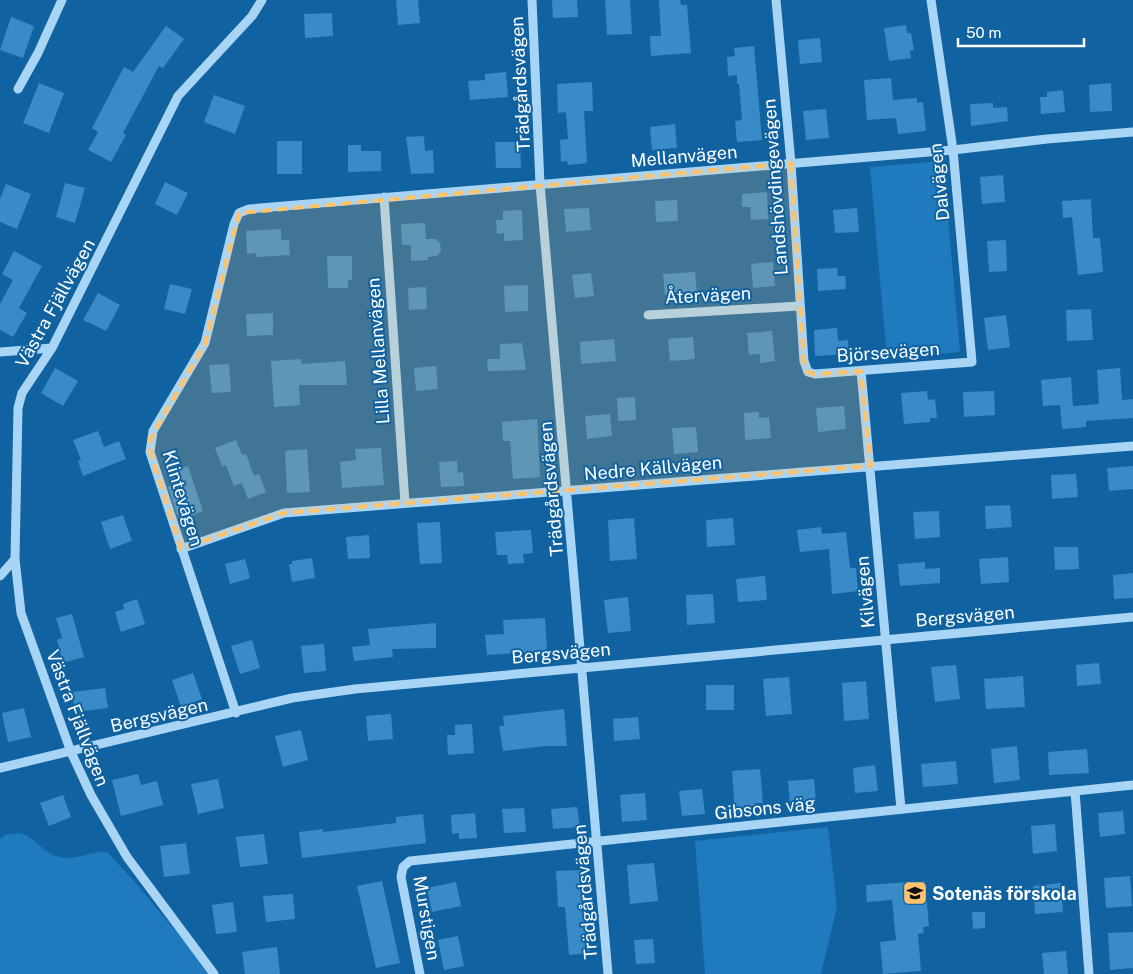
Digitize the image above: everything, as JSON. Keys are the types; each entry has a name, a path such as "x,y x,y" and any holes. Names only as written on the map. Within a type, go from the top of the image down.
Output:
{"street":[{"path":"18,88 38,53 62,0"},
{"name":"Västra Fjällvägen","path":"214,974 194,945 154,895 112,835 71,752 21,613 15,559 20,400 52,348 178,96 252,16 262,0"},
{"name":"Trädgårdsvägen","path":"532,0 540,184 608,974"},
{"name":"Landshövdingevägen","path":"776,0 791,163 799,306 804,361 808,372"},
{"name":"Dalvägen","path":"931,0 953,150 972,362"},
{"name":"Mellanvägen","path":"239,213 248,209 953,150 1046,139 1133,132"},
{"name":"Lilla Mellanvägen","path":"384,197 405,503"},
{"name":"Klintevägen","path":"236,713 150,452 150,439 205,343 234,224 239,213"},
{"name":"Återvägen","path":"648,315 799,306"},
{"path":"0,352 52,348"},
{"name":"Björsevägen","path":"808,372 815,374 972,362"},
{"name":"Kilvägen","path":"861,371 901,810"},
{"name":"Nedre Källvägen","path":"181,550 284,513 1133,446"},
{"path":"0,576 15,559"},
{"name":"Bergsvägen","path":"0,768 236,713 292,698 354,689 1133,617"},
{"name":"Gibsons väg","path":"403,867 410,861 420,859 596,843 1133,785"},
{"path":"1075,791 1089,974"},
{"name":"Murstigen","path":"403,867 403,894 420,974"}],"highlighted area":[{"path":"791,163 804,361 808,372 815,374 861,371 871,466 284,513 181,549 150,452 150,439 205,343 239,213"}],"shaded area":[{"path":"943,161 960,352 887,358 870,167"},
{"path":"828,827 837,907 821,974 705,974 695,841"},
{"path":"19,833 29,837 51,854 62,858 107,852 134,881 211,974 0,974 0,839 6,835"}],"building":[{"path":"396,0 418,0 420,23 398,25"},
{"path":"552,0 577,0 578,17 553,18"},
{"path":"605,0 630,0 632,34 607,35"},
{"path":"659,0 680,0 681,5 687,5 691,53 651,56 650,36 661,36"},
{"path":"332,13 333,36 305,38 304,14"},
{"path":"11,17 34,26 23,58 0,50"},
{"path":"906,25 907,33 911,33 914,50 910,51 911,58 889,61 884,28"},
{"path":"166,26 184,39 163,68 159,66 123,133 126,135 111,162 88,150 98,132 92,128 124,67 133,72"},
{"path":"820,38 822,62 800,64 798,40"},
{"path":"754,46 762,140 737,142 735,121 742,120 739,84 737,84 737,75 728,76 727,57 735,56 734,48"},
{"path":"506,72 508,97 470,100 468,81 485,80 485,74"},
{"path":"891,78 893,100 917,98 917,103 923,102 926,131 898,134 896,118 867,120 864,80"},
{"path":"592,82 593,111 584,111 587,163 568,165 567,161 561,162 560,140 568,139 566,112 558,113 557,84"},
{"path":"39,83 64,93 49,133 23,123"},
{"path":"1111,83 1112,111 1090,112 1089,85"},
{"path":"1063,90 1065,112 1041,114 1040,97 1047,97 1047,92"},
{"path":"214,95 245,106 235,134 204,122"},
{"path":"993,103 993,108 1007,107 1008,121 971,126 970,104"},
{"path":"826,109 829,138 806,140 803,111"},
{"path":"675,124 677,148 652,150 650,127"},
{"path":"424,136 425,151 433,150 434,173 411,174 406,137"},
{"path":"277,141 302,141 302,174 277,174"},
{"path":"495,142 520,142 521,168 496,168"},
{"path":"348,145 361,145 361,151 381,151 381,171 348,172"},
{"path":"1003,175 1005,202 982,204 980,177"},
{"path":"165,182 188,193 177,215 155,204"},
{"path":"65,183 85,188 75,223 56,217"},
{"path":"6,184 31,194 17,229 0,222 0,199"},
{"path":"767,192 768,219 751,220 750,207 742,207 742,194"},
{"path":"1091,199 1093,238 1100,238 1103,272 1078,275 1072,217 1063,218 1062,201"},
{"path":"677,200 678,221 656,222 655,201"},
{"path":"589,208 591,230 566,232 564,209"},
{"path":"857,208 859,232 835,233 833,210"},
{"path":"522,210 523,240 504,241 504,233 497,234 496,220 503,220 503,211"},
{"path":"425,223 426,239 436,239 440,243 441,251 437,256 428,257 428,260 411,261 411,245 402,245 401,224"},
{"path":"281,229 281,240 289,240 290,255 256,257 256,253 247,254 246,231"},
{"path":"1006,240 1007,271 989,272 987,241"},
{"path":"14,251 42,266 19,308 27,313 13,337 0,330 0,304 13,280 2,274"},
{"path":"327,256 352,256 352,280 348,280 348,288 328,288"},
{"path":"773,262 775,286 753,288 751,264"},
{"path":"837,268 838,276 845,276 846,289 818,291 817,269"},
{"path":"695,272 697,293 665,295 663,274"},
{"path":"591,273 594,296 575,298 572,275"},
{"path":"170,284 192,289 185,314 164,309"},
{"path":"528,285 528,311 505,312 504,286"},
{"path":"426,287 427,309 409,310 408,288"},
{"path":"98,293 120,305 106,331 83,320"},
{"path":"1091,309 1093,340 1067,341 1066,310"},
{"path":"273,313 273,335 247,336 246,314"},
{"path":"1006,315 1010,347 988,350 984,318"},
{"path":"837,328 838,341 848,340 849,354 815,356 814,330"},
{"path":"772,331 775,361 760,363 760,354 749,355 747,333"},
{"path":"693,337 695,359 670,361 668,339"},
{"path":"614,339 616,361 581,364 580,342"},
{"path":"522,343 526,370 488,371 487,359 500,359 500,344"},
{"path":"301,359 302,364 345,361 347,385 299,385 300,405 274,407 271,361"},
{"path":"229,364 231,392 212,393 209,365"},
{"path":"436,366 438,389 416,391 414,368"},
{"path":"55,368 78,381 63,406 41,393"},
{"path":"1120,368 1122,400 1133,399 1133,418 1086,421 1086,427 1062,429 1060,405 1043,406 1041,380 1071,377 1073,406 1099,404 1097,370"},
{"path":"927,391 928,400 935,399 937,418 930,418 930,422 904,424 901,393"},
{"path":"994,391 995,415 964,417 963,392"},
{"path":"635,397 636,420 618,421 617,398"},
{"path":"844,406 846,429 818,432 816,408"},
{"path":"759,412 759,418 769,417 771,438 745,440 744,413"},
{"path":"610,414 612,436 587,439 585,416"},
{"path":"537,419 540,477 513,479 510,441 503,441 502,422"},
{"path":"696,427 698,452 674,454 672,428"},
{"path":"98,431 104,447 119,441 126,459 83,476 78,461 81,460 73,440"},
{"path":"236,440 242,455 246,454 254,476 259,474 266,492 248,499 242,483 234,486 226,465 222,466 215,448"},
{"path":"381,448 384,485 342,488 340,462 356,460 355,449"},
{"path":"307,449 310,492 287,493 285,451"},
{"path":"457,461 458,473 463,472 464,486 441,487 439,462"},
{"path":"188,466 203,511 189,517 187,511 177,515 168,487 173,485 169,473"},
{"path":"1133,466 1133,489 1109,491 1107,468"},
{"path":"1076,474 1078,497 1052,499 1051,475"},
{"path":"1010,505 1012,527 986,529 985,506"},
{"path":"939,511 940,537 915,539 913,512"},
{"path":"123,515 132,541 110,549 101,522"},
{"path":"634,518 637,559 610,561 608,520"},
{"path":"733,518 735,545 707,547 706,520"},
{"path":"440,522 442,563 420,564 417,523"},
{"path":"821,527 822,534 846,532 850,568 856,568 858,591 832,594 829,549 800,552 797,530"},
{"path":"531,530 533,553 523,554 524,563 508,564 507,555 497,555 495,532"},
{"path":"369,535 370,558 348,559 346,537"},
{"path":"1054,547 1078,547 1079,569 1055,570"},
{"path":"1008,557 1009,582 981,584 979,559"},
{"path":"312,558 315,578 292,582 289,564 292,564 292,561"},
{"path":"245,559 250,578 230,584 225,564"},
{"path":"925,562 925,569 940,568 940,583 900,586 898,564"},
{"path":"1133,573 1133,598 1114,599 1113,575"},
{"path":"765,576 767,600 738,602 736,579"},
{"path":"713,594 715,623 687,625 686,595"},
{"path":"628,597 631,631 608,633 604,600"},
{"path":"137,599 145,624 121,632 115,612 124,609 123,604"},
{"path":"72,614 84,657 63,663 57,640 62,638 56,618"},
{"path":"545,618 547,651 487,655 485,635 504,634 503,620"},
{"path":"436,623 436,648 392,649 393,657 354,661 352,647 370,645 368,629"},
{"path":"252,640 260,668 240,674 231,646"},
{"path":"324,644 326,671 304,673 301,646"},
{"path":"1099,663 1101,684 1077,686 1076,665"},
{"path":"956,665 960,699 935,702 931,667"},
{"path":"193,673 202,699 181,707 172,680"},
{"path":"1023,676 1025,707 986,709 984,679"},
{"path":"789,677 792,714 766,716 763,679"},
{"path":"866,681 869,719 844,721 842,683"},
{"path":"706,685 734,685 734,710 706,710"},
{"path":"105,688 108,708 75,712 72,692"},
{"path":"24,708 31,737 8,742 2,713"},
{"path":"564,709 567,746 545,746 503,751 499,726 504,726 503,716"},
{"path":"391,714 393,739 368,741 366,716"},
{"path":"638,717 640,739 614,741 613,719"},
{"path":"472,724 474,753 448,755 447,735 455,735 455,725"},
{"path":"301,730 308,760 283,767 275,736"},
{"path":"1017,746 1020,780 994,783 991,749"},
{"path":"1087,749 1089,773 1049,775 1048,752"},
{"path":"956,761 958,784 923,787 921,764"},
{"path":"875,765 878,791 855,793 853,768"},
{"path":"760,769 763,803 755,803 756,811 735,813 732,771"},
{"path":"138,774 141,785 157,781 163,805 121,816 112,780"},
{"path":"218,779 224,808 198,814 191,784"},
{"path":"814,779 816,802 790,804 788,781"},
{"path":"702,789 705,814 682,816 679,791"},
{"path":"645,793 647,820 622,822 620,795"},
{"path":"63,795 71,817 49,826 40,803"},
{"path":"577,807 580,827 553,829 551,809"},
{"path":"524,808 526,832 504,833 502,809"},
{"path":"1123,811 1125,834 1100,837 1098,813"},
{"path":"475,813 477,838 459,839 459,833 452,834 451,815"},
{"path":"423,814 426,843 302,858 299,832 323,829 323,832 396,823 396,817"},
{"path":"1055,824 1057,851 1033,854 1031,826"},
{"path":"264,834 268,864 240,867 236,837"},
{"path":"186,843 190,874 164,877 160,846"},
{"path":"654,863 658,901 630,904 627,865"},
{"path":"585,870 590,953 569,955 565,907 558,907 556,871"},
{"path":"1130,876 1132,906 1106,908 1104,878"},
{"path":"382,881 400,963 376,968 357,886"},
{"path":"925,881 929,926 923,927 924,933 918,934 921,971 883,974 880,942 896,940 892,900 867,902 866,885"},
{"path":"456,882 461,906 432,912 427,888"},
{"path":"1061,883 1063,912 1035,914 1033,886"},
{"path":"293,894 295,919 266,922 263,896"},
{"path":"233,902 237,932 216,934 212,905"},
{"path":"972,912 985,912 985,928 973,929"},
{"path":"1133,932 1133,968 1110,970 1108,933"},
{"path":"458,936 464,966 444,970 438,940"},
{"path":"653,939 655,963 636,964 634,940"},
{"path":"277,947 280,974 245,974 242,952"},
{"path":"1066,951 1068,974 1044,974 1042,953"}],"place":[{"name":"Sotenäs förskola","path":"915,893"}]}
